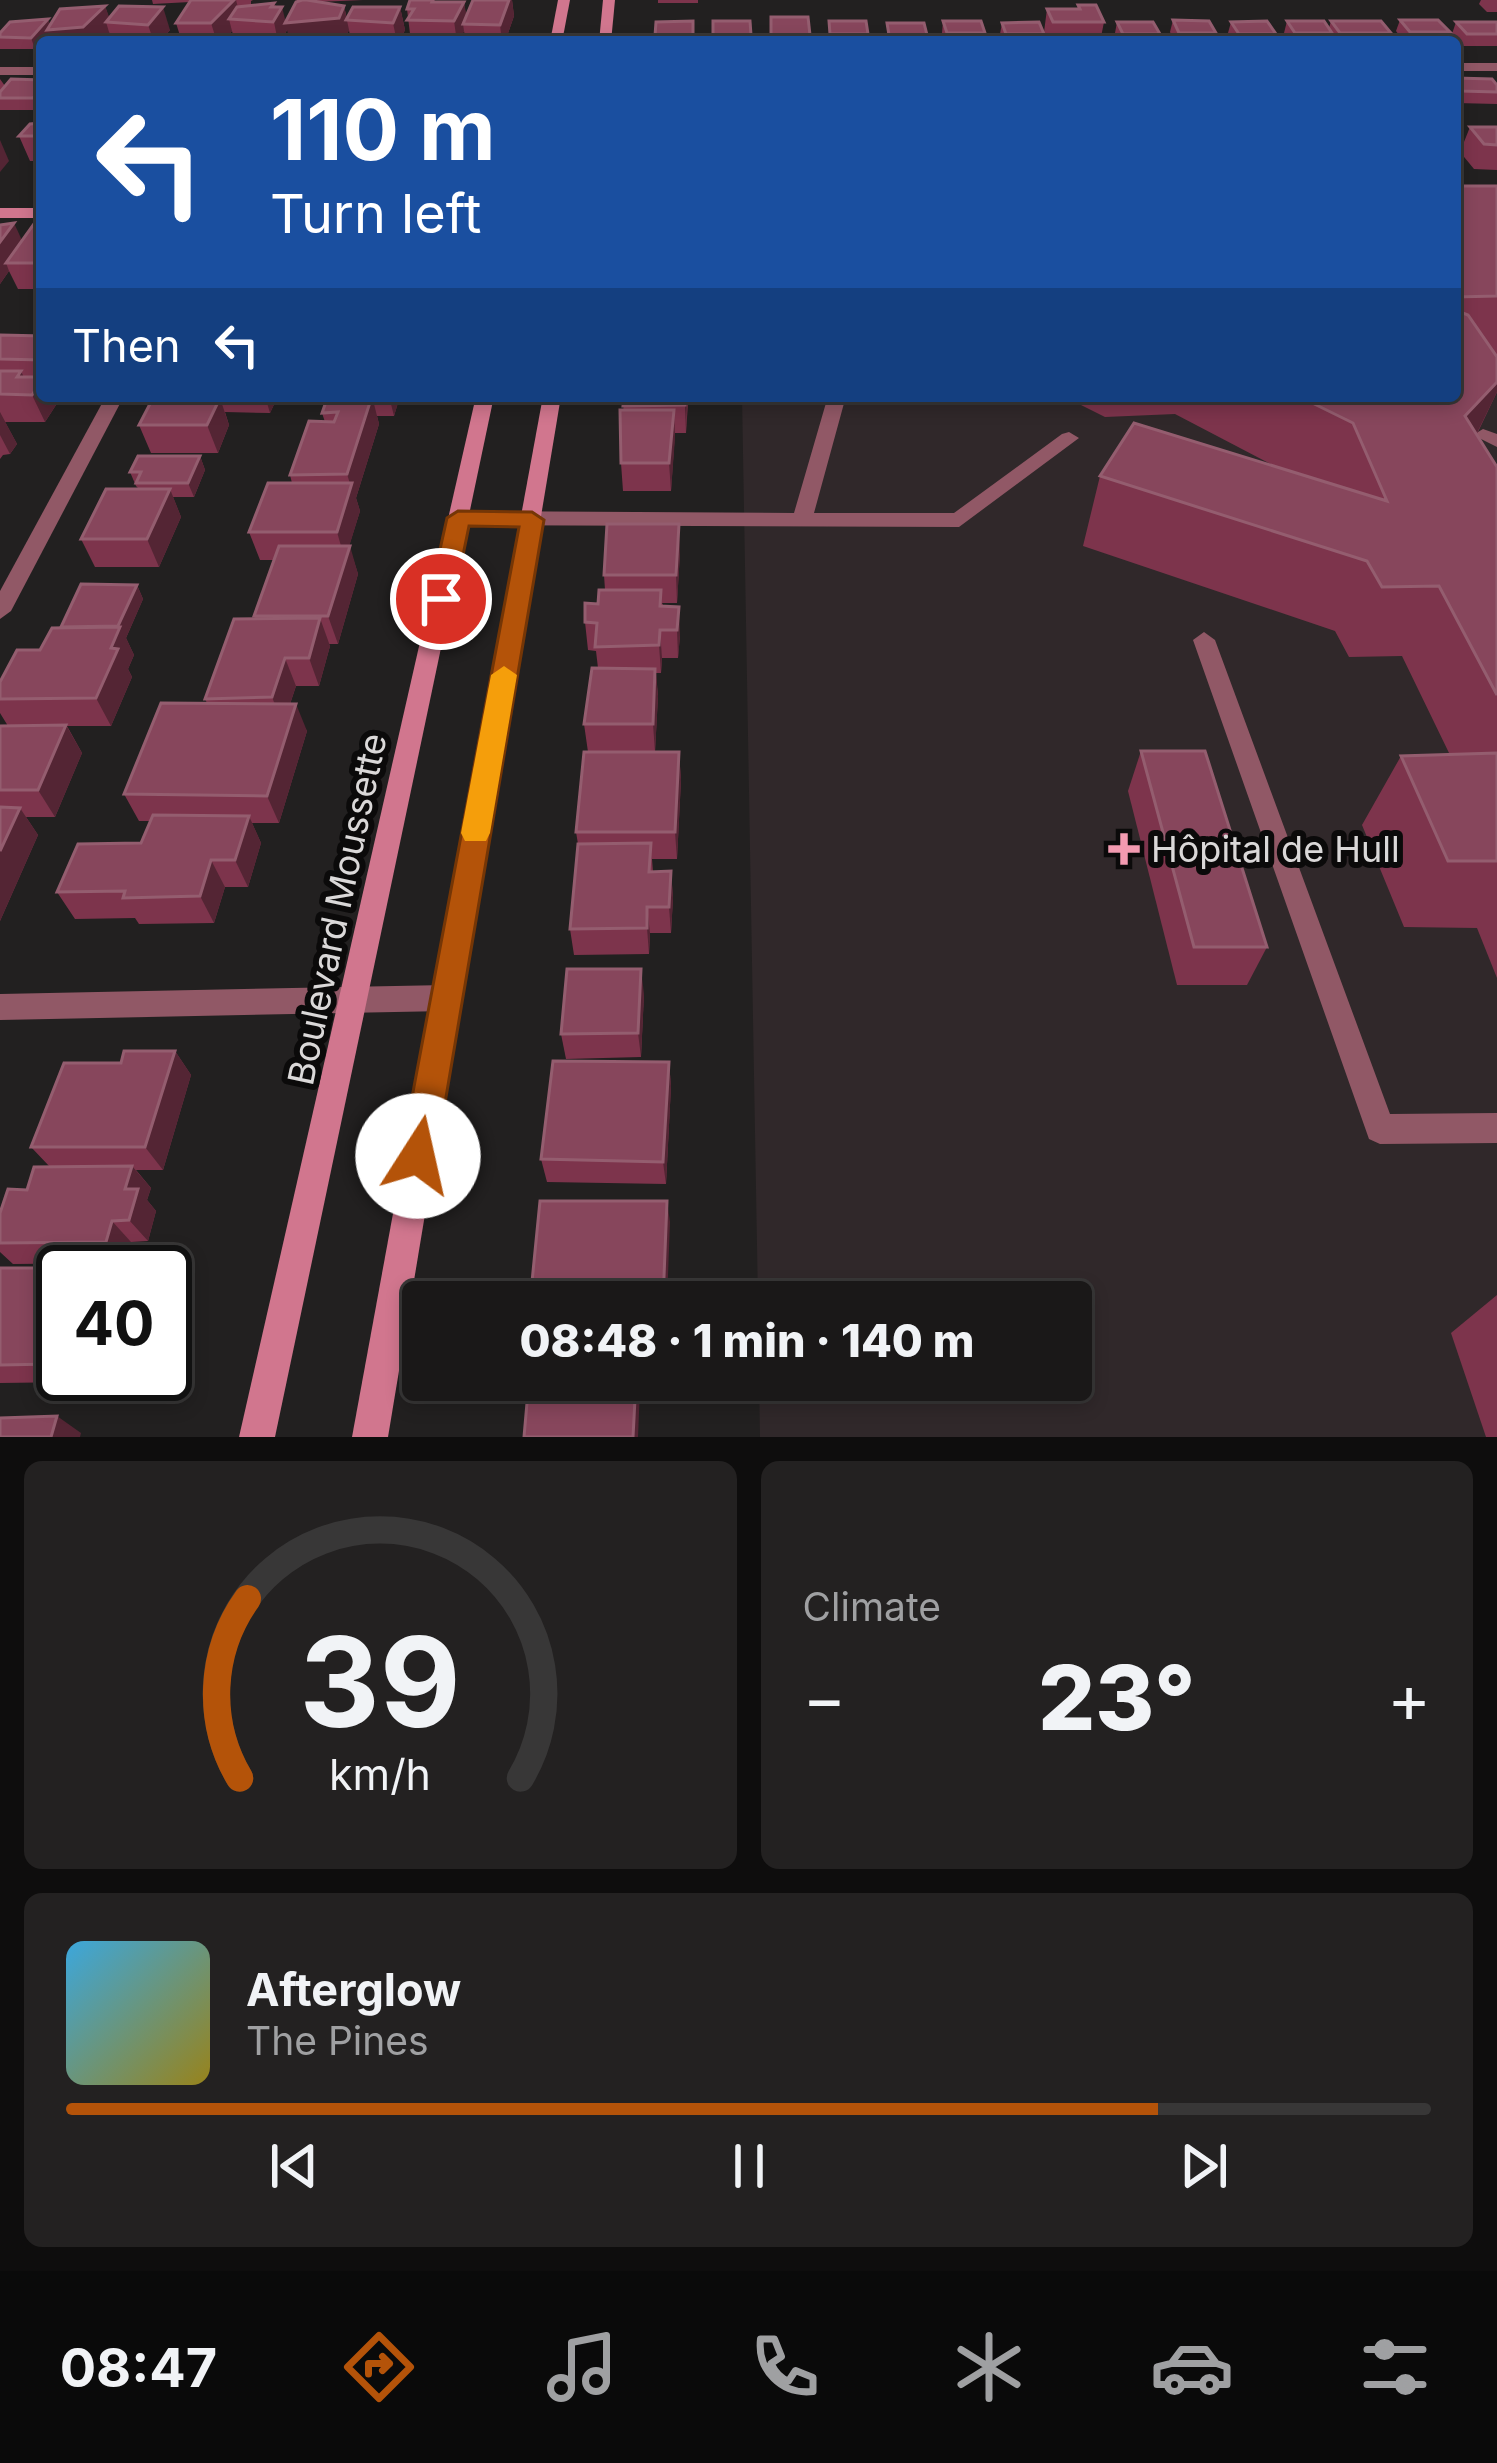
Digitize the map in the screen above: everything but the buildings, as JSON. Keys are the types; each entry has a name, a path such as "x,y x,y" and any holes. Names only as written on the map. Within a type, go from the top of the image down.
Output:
{"street":[{"path":"557,36 564,0"},
{"path":"606,36 609,0"},
{"path":"1461,68 1497,68"},
{"path":"0,71 36,71"},
{"path":"0,213 36,213"},
{"path":"0,611 113,402"},
{"name":"Boulevard Moussette","path":"257,1437 483,402"},
{"path":"370,1437 551,402"},
{"path":"802,520 832,402"},
{"path":"458,518 959,520 1069,438"},
{"path":"1204,640 1380,1129 1497,1128"},
{"path":"0,1007 446,998"}],"shaded area":[{"name":"Hôpital de Hull","path":"1497,225 1497,1437 760,1437 759,1401 1092,1401 1092,1281 758,1281 742,402 1461,402 1461,372"}],"slow traffic":[{"path":"476,833 504,675"}],"place":[{"name":"Hôpital de Hull","path":"1124,849"}],"route":[{"path":"418,1156 532,520 458,518 441,599"}]}
